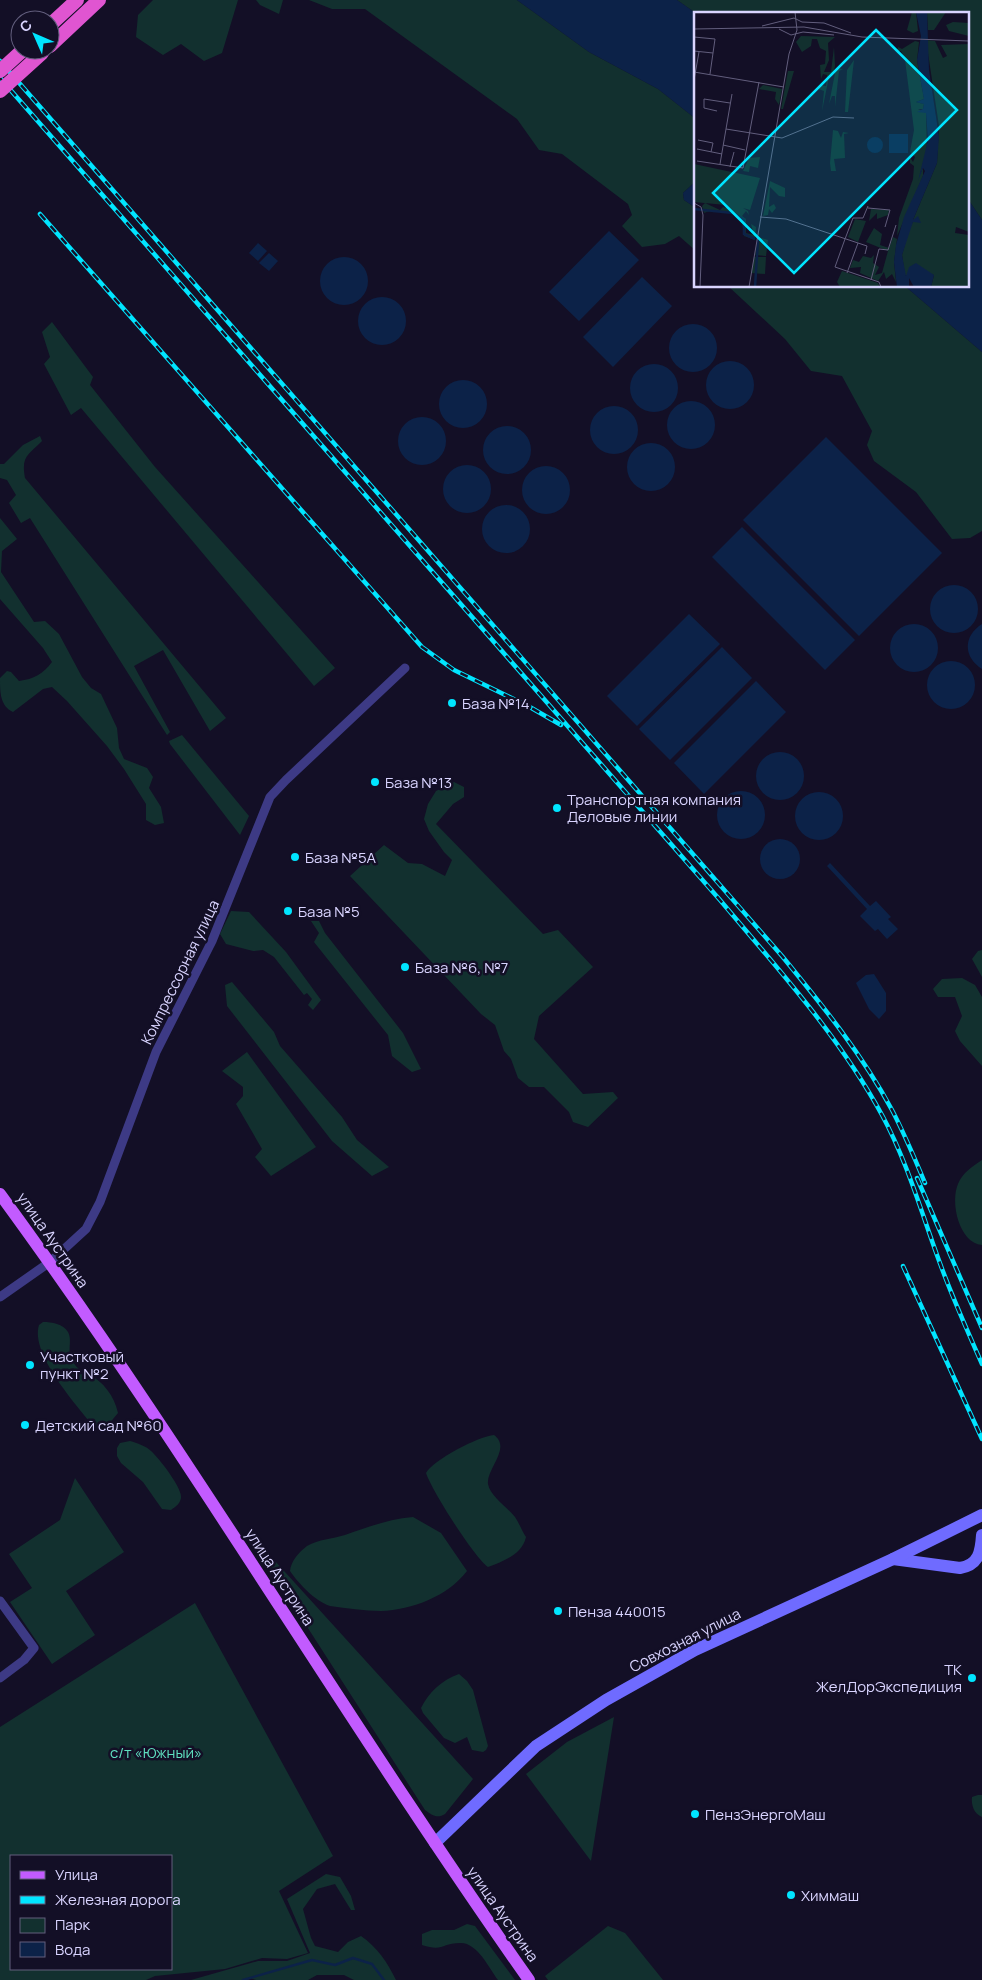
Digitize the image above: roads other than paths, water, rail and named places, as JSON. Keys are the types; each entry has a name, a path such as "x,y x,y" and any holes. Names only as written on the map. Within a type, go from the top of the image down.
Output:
{"highway":[{"path":"60,16 77,0"},
{"path":"60,37 99,0"},
{"path":"0,71 13,60"},
{"path":"0,91 35,60"}],"main road":[{"name":"улица Аустрина","path":"0,1194 50,1262 208,1496 435,1843 529,1980"},
{"name":"Совхозная улица","path":"435,1843 536,1746 606,1700 695,1650 893,1559 982,1515"},
{"path":"959,1527 972,1530 977,1534 981,1543"},
{"path":"893,1559 960,1568 966,1567 979,1556 982,1535"}],"street":[{"name":"Компрессорная улица","path":"0,1297 50,1262 86,1230 100,1202 156,1052 212,941 270,797 281,784 404,668"},
{"path":"0,1601 34,1648 24,1660 0,1678"}],"water":[{"path":"517,0 677,0 694,12 694,117 658,89 589,52"},
{"path":"694,183 694,207 684,200 683,193"},
{"path":"970,202 982,220 982,352 907,288 970,288"},
{"path":"609,231 639,260 579,321 549,292"},
{"path":"258,243 267,251 258,261 249,253"},
{"path":"269,253 278,261 269,271 259,263"},
{"path":"339,257 349,257 361,264 368,276 368,286 361,298 349,305 339,305 331,301 324,294 320,286 320,276 324,268 331,261"},
{"path":"642,277 672,306 613,367 583,337"},
{"path":"377,297 387,297 399,304 406,316 406,326 399,338 387,345 377,345 369,341 362,334 358,326 358,316 362,308 369,301"},
{"path":"688,324 698,324 710,331 717,343 717,353 710,365 698,372 688,372 680,368 673,361 669,353 669,343 673,335 680,328"},
{"path":"725,361 735,361 747,368 754,380 754,390 747,402 735,409 725,409 717,405 710,398 706,390 706,380 710,372 717,365"},
{"path":"649,364 659,364 671,371 678,383 678,393 671,405 659,412 649,412 641,408 634,401 630,393 630,383 634,375 641,368"},
{"path":"458,380 468,380 480,387 487,399 487,409 480,421 468,428 458,428 450,424 443,417 439,409 439,399 443,391 450,384"},
{"path":"686,401 696,401 708,408 715,420 715,430 708,442 696,449 686,449 678,445 671,438 667,430 667,420 671,412 678,405"},
{"path":"609,406 619,406 631,413 638,425 638,435 631,447 619,454 609,454 601,450 594,443 590,435 590,425 594,417 601,410"},
{"path":"417,417 427,417 439,424 446,436 446,446 439,458 427,465 417,465 409,461 402,454 398,446 398,436 402,428 409,421"},
{"path":"502,426 512,426 524,433 531,445 531,455 524,467 512,474 502,474 494,470 487,463 483,455 483,445 487,437 494,430"},
{"path":"826,437 942,553 859,636 743,520"},
{"path":"646,443 656,443 668,450 675,462 675,472 668,484 656,491 646,491 638,487 631,480 627,472 627,462 631,454 638,447"},
{"path":"462,465 472,465 484,472 491,484 491,494 484,506 472,513 462,513 454,509 447,502 443,494 443,484 447,476 454,469"},
{"path":"541,466 551,466 563,473 570,485 570,495 563,507 551,514 541,514 533,510 526,503 522,495 522,485 526,477 533,470"},
{"path":"501,505 511,505 523,512 530,524 530,534 523,546 511,553 501,553 493,549 486,542 482,534 482,524 486,516 493,509"},
{"path":"742,527 855,640 825,670 712,557"},
{"path":"949,585 959,585 971,592 978,604 978,614 971,626 959,633 949,633 941,629 934,622 930,614 930,604 934,596 941,589"},
{"path":"689,614 720,644 637,726 607,696"},
{"path":"909,624 919,624 931,631 938,643 938,653 931,665 919,672 909,672 901,668 894,661 890,653 890,643 894,635 901,628"},
{"path":"982,624 982,669 971,659 968,646 971,634"},
{"path":"722,647 752,678 670,760 639,729"},
{"path":"946,661 956,661 968,668 975,680 975,690 968,702 956,709 946,709 938,705 931,698 927,690 927,680 931,672 938,665"},
{"path":"756,681 786,712 704,794 674,763"},
{"path":"775,752 785,752 797,759 804,771 804,781 797,793 785,800 775,800 767,796 760,789 756,781 756,771 760,763 767,756"},
{"path":"736,791 746,791 758,798 765,810 765,820 758,832 746,839 736,839 728,835 721,828 717,820 717,810 721,802 728,795"},
{"path":"814,792 824,792 836,799 843,811 843,821 836,833 824,840 814,840 806,836 799,829 795,821 795,811 799,803 806,796"},
{"path":"780,839 794,845 800,859 794,873 780,879 766,873 760,859 766,845"},
{"path":"830,863 870,906 876,901 891,917 888,919 898,929 887,939 878,929 875,931 860,916 867,909 827,866"},
{"path":"874,974 886,993 886,1011 879,1019 869,1009 856,983 866,975"}],"waterway":[{"path":"243,1980 312,1960 335,1965 353,1958 372,1964 384,1980"}],"railway":[{"path":"0,61 782,956 826,1011 868,1069 896,1119 925,1183"},
{"path":"0,78 720,900 827,1030 865,1086 900,1152 946,1278 982,1364"},
{"path":"40,214 422,647 454,670 528,706 561,725"},
{"path":"917,1178 982,1328"},
{"path":"903,1266 982,1439"}],"place":[{"name":"База №14","path":"452,703"},
{"name":"База №13","path":"375,782"},
{"name":"Транспортная компания Деловые линии","path":"557,808"},
{"name":"База №5А","path":"295,857"},
{"name":"База №5","path":"288,911"},
{"name":"База №6, №7","path":"405,967"},
{"name":"Участковый пункт №2","path":"30,1365"},
{"name":"Детский сад №60","path":"25,1425"},
{"name":"Пенза 440015","path":"558,1611"},
{"name":"ТК ЖелДорЭкспедиция","path":"972,1678"},
{"name":"ПензЭнергоМаш","path":"695,1814"},
{"name":"Химмаш","path":"791,1895"}],"park label":[{"name":"с/т «Южный»","path":"156,1752"}]}
